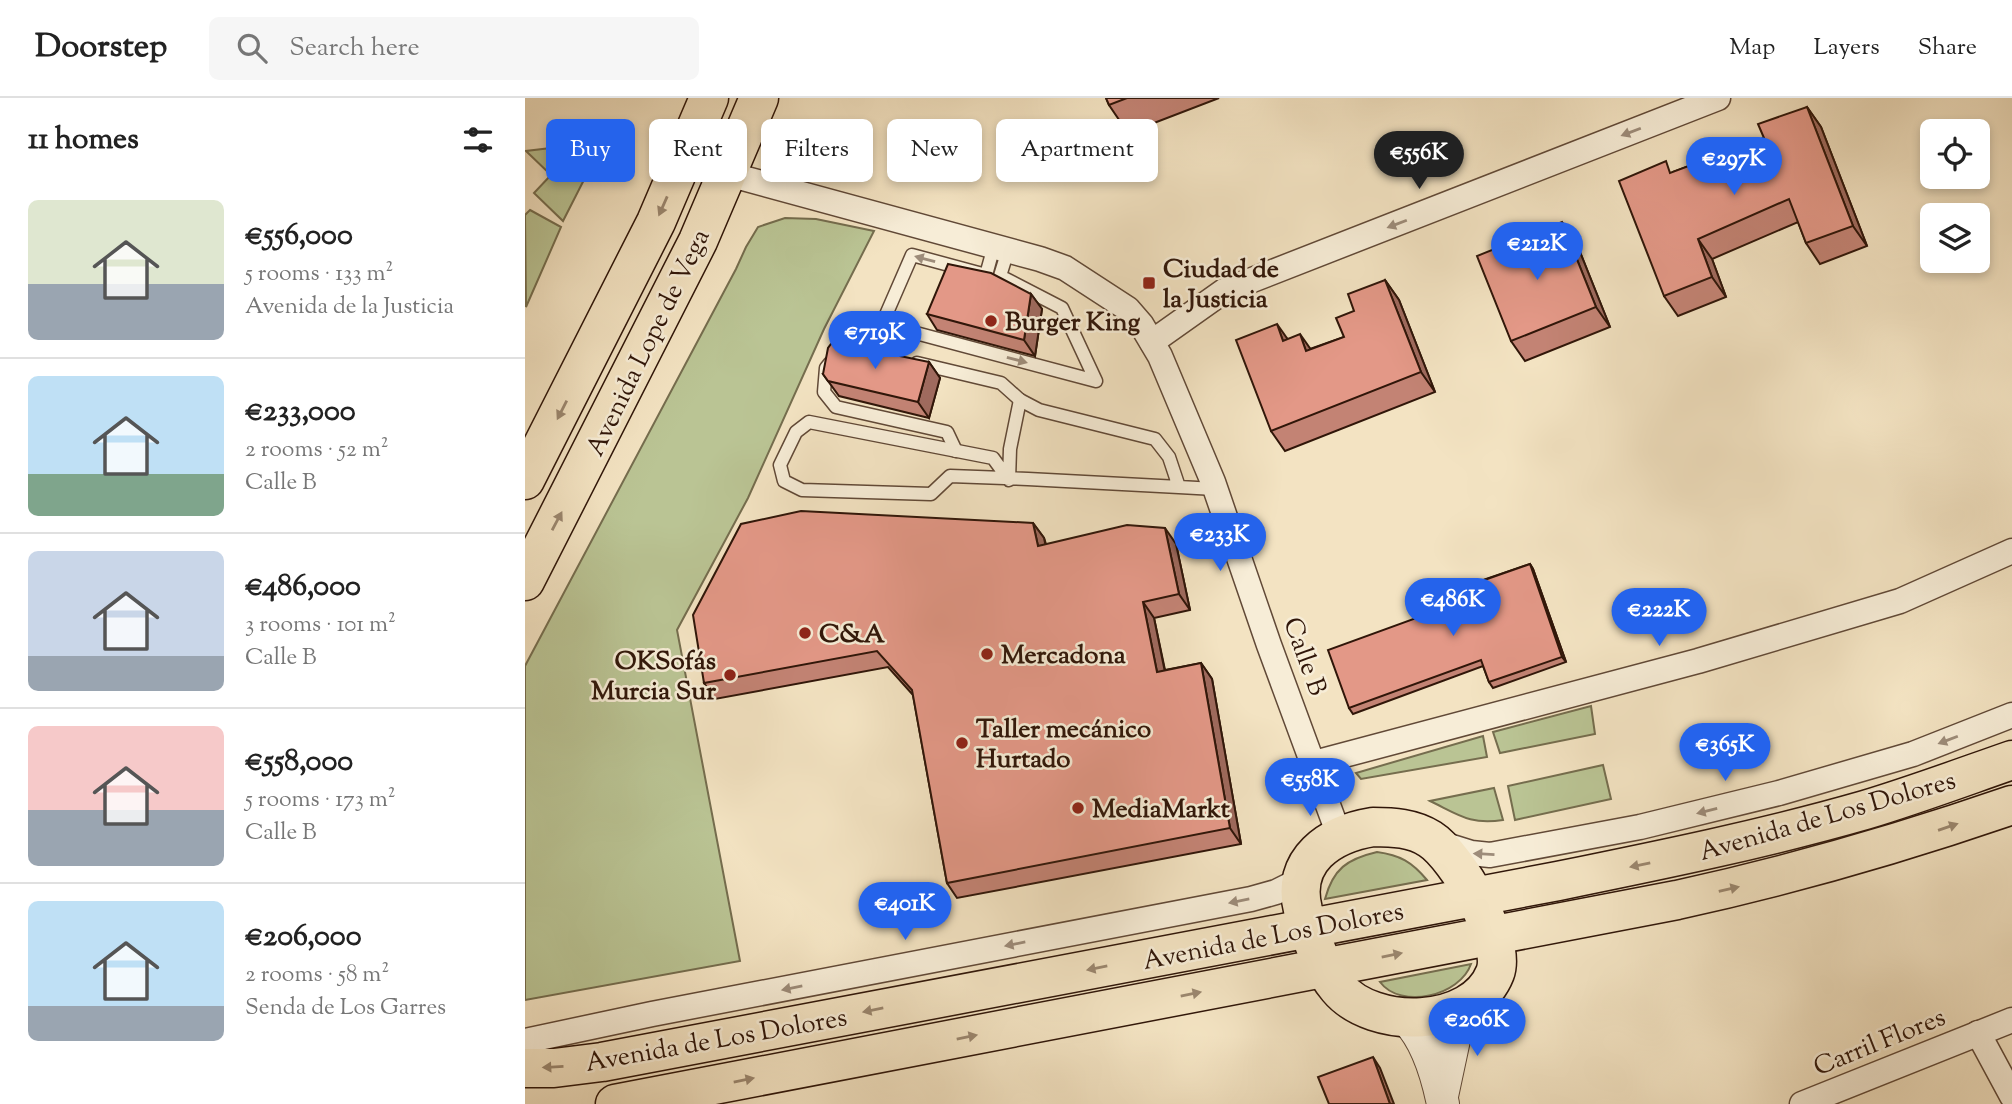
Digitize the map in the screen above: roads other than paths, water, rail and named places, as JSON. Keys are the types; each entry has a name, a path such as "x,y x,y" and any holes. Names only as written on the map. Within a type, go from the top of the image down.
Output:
{"main road":[{"name":"Avenida Lope de Vega","path":"525,480 650,234 709,98"},
{"name":"Avenida Lope de Vega","path":"747,127 759,98"},
{"name":"Avenida Lope de Vega","path":"525,581 636,366 724,182"},
{"name":"Avenida de Los Dolores","path":"525,1068 554,1068 602,1062 1666,859 1781,833 1867,809 2012,760"},
{"name":"Avenida de Los Dolores","path":"624,1103 1492,936 1763,881 1892,845 2012,805"},
{"path":"1358,829 1408,829 1431,839 1454,861 1476,897 1492,936 1497,958 1496,971 1482,993 1461,1007 1433,1016 1406,1019 1374,1012 1339,989 1325,968 1301,902 1303,879 1314,855 1322,846 1339,835 1358,829"}],"street":[{"path":"1152,342 1224,291 1717,98"},
{"name":"Calle B","path":"747,179 1065,268 1128,309 1152,342 1173,383 1215,489 1339,835"},
{"path":"1314,763 1698,661 1900,601 2012,551"},
{"path":"1431,839 1471,853 1490,855 1640,827 1779,793 1913,754 2012,715"},
{"path":"525,1041 652,1014 1251,899 1276,892 1303,879"},
{"path":"1443,1101 1461,1007"},
{"path":"1406,1019 1417,1030 1423,1042 1443,1101"},
{"name":"Carril Flores","path":"1802,1104 2012,1020"},
{"name":"Carril Flores","path":"1978,1033 2012,1096"}],"lane":[{"path":"1001,248 1000,276 1062,308 1096,381 882,324 912,255 986,275 1001,248"},
{"path":"837,352 826,368 824,392 835,407 947,432 957,451"},
{"path":"907,361 1001,383 1020,400 1039,410 1154,439 1169,457 1179,487"},
{"path":"1009,480 1010,449 1020,400"},
{"path":"1009,480 993,458 809,422 796,432 780,465 784,481 802,490 932,494 950,476 1009,480 1215,489"}],"place":[{"name":"Ciudad de la Justicia","path":"1149,283"},
{"name":"Burger King","path":"991,321"},
{"name":"C&A","path":"805,633"},
{"name":"Mercadona","path":"987,654"},
{"name":"OKSofás Murcia Sur","path":"730,675"},
{"name":"Taller mecánico Hurtado","path":"962,743"},
{"name":"MediaMarkt","path":"1078,808"}]}
